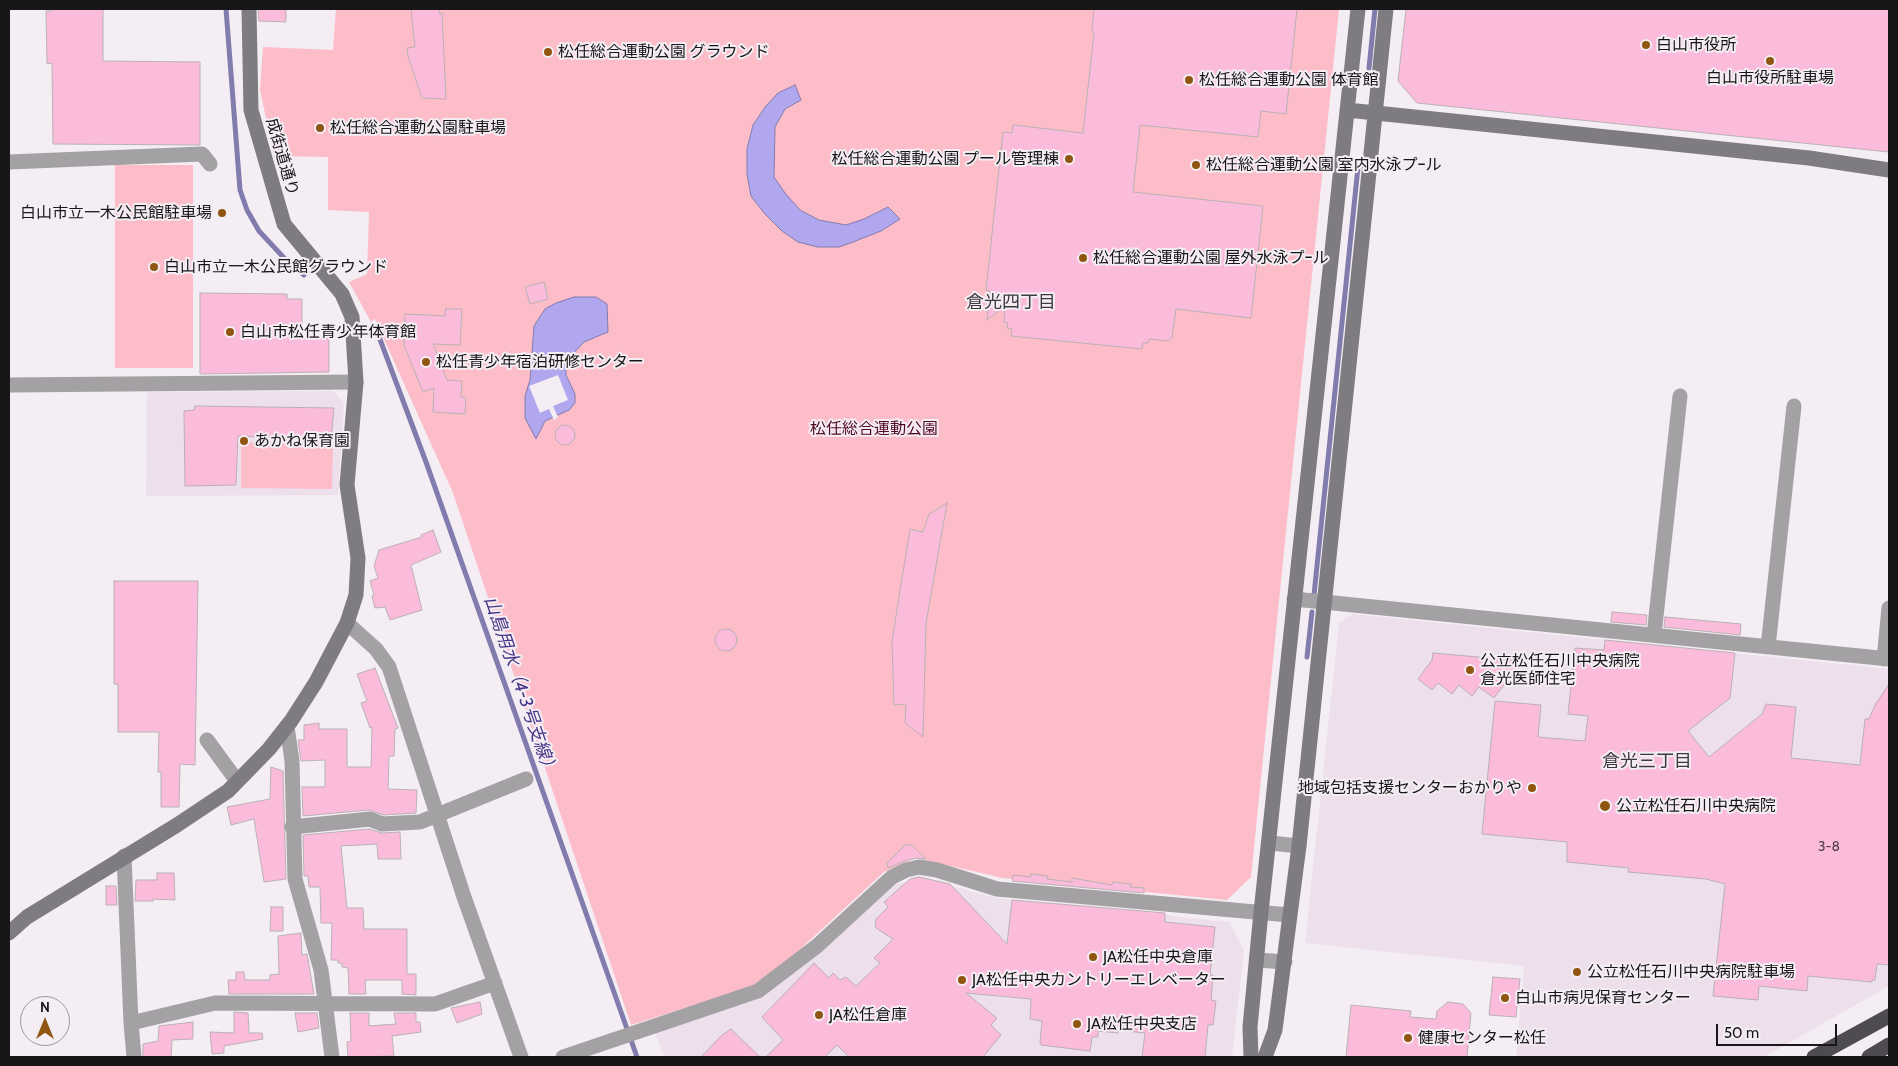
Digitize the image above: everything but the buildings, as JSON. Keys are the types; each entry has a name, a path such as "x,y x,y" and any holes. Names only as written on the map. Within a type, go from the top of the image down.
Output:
{"highway":[{"path":"1814,1057 1889,1016"},
{"path":"1869,1057 1889,1045"}],"street":[{"name":"成街道通り","path":"9,933 27,917 228,791 269,749 287,726 316,682 347,623 356,595 358,558 347,485 356,382 352,317 342,294 284,224 251,110 249,9"},
{"path":"1251,1057 1250,1027 1258,960 1261,912 1270,843 1294,600 1358,9"},
{"path":"1265,1057 1275,1030 1285,962 1325,603 1386,9"},
{"path":"1347,110 1636,139 1823,160 1889,170"},
{"path":"9,162 202,154 210,164"},
{"path":"9,385 356,382"},
{"path":"1654,635 1680,396"},
{"path":"1768,647 1794,406"},
{"path":"1294,600 1887,659 1889,608"},
{"path":"347,623 376,650 389,667 439,814 464,897 521,1057"},
{"path":"287,726 292,761 292,827 295,878 321,970 332,1057"},
{"path":"206,740 237,781"},
{"path":"292,827 370,819 382,824 420,822 526,779"},
{"path":"1270,843 1298,846"},
{"path":"124,856 134,1057"},
{"path":"563,1057 758,991 817,946 892,878 906,870 919,867 937,870 997,889 1289,915"},
{"path":"1258,960 1285,962"},
{"path":"131,1023 215,1003 435,1004 495,983"}],"shaded area":[{"path":"795,85 801,100 785,109 775,127 774,177 785,193 800,210 819,220 846,225 864,219 888,207 900,219 881,231 839,247 818,247 798,242 782,231 765,214 751,196 747,174 747,149 753,125 766,106 778,93"},
{"path":"574,297 596,297 607,304 608,332 584,342 569,358 566,375 575,394 575,403 569,410 545,421 536,439 525,418 525,396 530,380 534,326 545,309"},
{"name":"あかね保育園","path":"333,391 344,403 338,495 146,496 147,392"},
{"name":"公立松任石川中央病院","path":"1353,614 1889,669 1889,986 1764,1057 1516,1057 1524,966 1305,943 1339,623"},
{"path":"924,878 996,898 1229,922 1244,950 1232,1057 666,1057 664,1055 655,1033 763,997 893,885"}],"green space":[{"name":"松任総合運動公園","path":"336,9 1339,9 1251,877 1227,900 1003,878 916,858 884,872 772,975 752,987 631,1025 453,493 375,319 371,322 349,282 367,274 369,212 328,210 328,157 274,156 260,90 263,47 333,50"},
{"name":"白山市立一木公民館グラウンド","path":"115,165 193,165 193,368 115,368"},
{"path":"241,442 333,443 332,489 241,488"}],"pier":[{"path":"558,375 568,400 553,406 558,417 554,420 549,409 540,413 529,386"}],"waterway":[{"name":"山島用水（4-3号支線）","path":"226,9 240,190 247,210 259,231 286,260 304,275"},
{"path":"1369,68 1375,9"},
{"path":"1314,595 1358,167"},
{"name":"山島用水（4-3号支線）","path":"371,328 378,334 426,462 637,1057"},
{"path":"1307,657 1312,612"}],"place":[{"name":"白山市役所","path":"1646,45"},
{"name":"松任総合運動公園 グラウンド","path":"548,52"},
{"name":"白山市役所駐車場","path":"1770,61"},
{"name":"松任総合運動公園 体育館","path":"1189,80"},
{"name":"松任総合運動公園駐車場","path":"320,128"},
{"name":"松任総合運動公園 プール管理棟","path":"1069,159"},
{"name":"松任総合運動公園 室内水泳プｰル","path":"1196,165"},
{"name":"白山市立一木公民館駐車場","path":"222,213"},
{"name":"松任総合運動公園 屋外水泳プｰル","path":"1083,258"},
{"name":"白山市立一木公民館グラウンド","path":"154,267"},
{"name":"白山市松任青少年体育館","path":"230,332"},
{"name":"松任青少年宿泊研修センター","path":"426,362"},
{"name":"あかね保育園","path":"244,441"},
{"name":"公立松任石川中央病院 倉光医師住宅","path":"1470,670"},
{"name":"地域包括支援センターおかりや","path":"1532,788"},
{"name":"公立松任石川中央病院","path":"1605,806"},
{"name":"JA松任中央倉庫","path":"1093,957"},
{"name":"公立松任石川中央病院駐車場","path":"1577,972"},
{"name":"JA松任中央カントリーエレベーター","path":"962,980"},
{"name":"白山市病児保育センター","path":"1505,998"},
{"name":"JA松任倉庫","path":"819,1015"},
{"name":"JA松任中央支店","path":"1077,1024"},
{"name":"健康センター松任","path":"1408,1038"}],"district":[{"name":"倉光四丁目","path":"1011,303"},
{"name":"倉光三丁目","path":"1647,762"}]}
